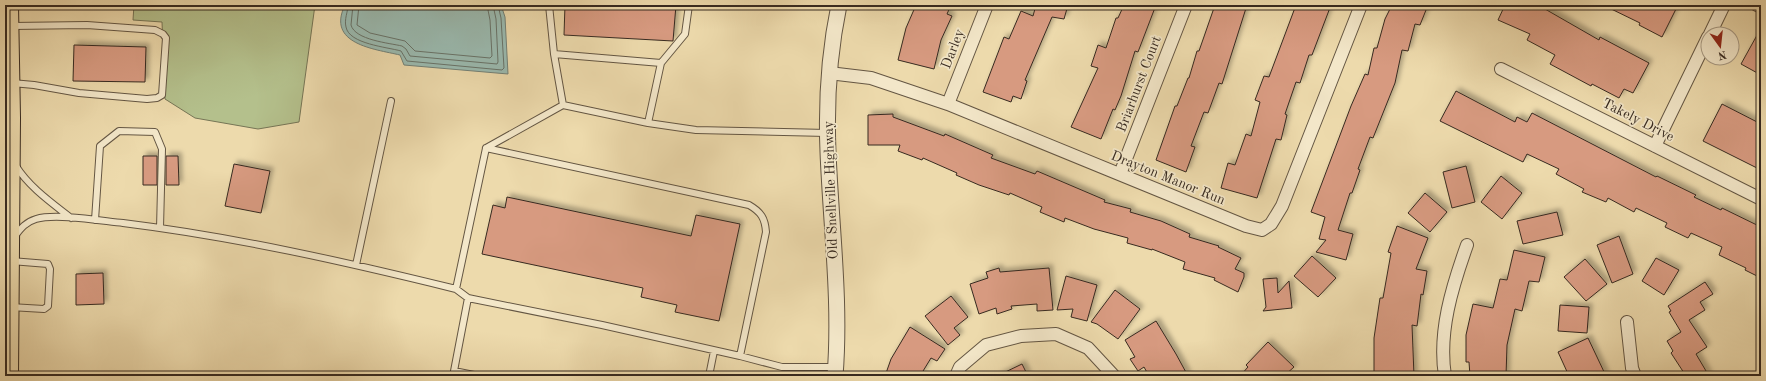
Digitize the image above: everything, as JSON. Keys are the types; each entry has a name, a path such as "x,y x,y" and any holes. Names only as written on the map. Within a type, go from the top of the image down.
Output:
{"highway":[{"path":"8,5 10,156 7,316 8,376"}],"street":[{"name":"Old Snellville Highway","path":"835,371 837,329 827,133 832,36 839,5"},
{"name":"Darley","path":"948,104 987,5"},
{"name":"Briarhurst Court","path":"1120,174 1186,5"},
{"name":"Drayton Manor Run","path":"829,73 871,78 948,104 1246,226 1262,230 1271,224 1282,206 1361,5"},
{"path":"1714,26 1724,5"},
{"path":"1757,5 1761,7"},
{"path":"1655,146 1700,53"},
{"name":"Takely Drive","path":"1501,69 1761,199"},
{"path":"1445,376 1442,356 1447,311 1457,272 1468,245"},
{"path":"1627,322 1632,368 1635,376"},
{"path":"956,376 960,367 986,346 1020,336 1056,334 1088,348 1114,376"}],"lane":[{"path":"549,5 554,54 563,105"},
{"path":"648,123 661,63 685,34 689,5"},
{"path":"8,26 87,25 155,30 163,34 166,38 162,95 157,98 147,99 79,93 34,85 9,83"},
{"path":"554,54 661,63"},
{"path":"356,265 391,101"},
{"path":"456,289 486,148 563,105 648,123 696,130 827,133"},
{"path":"95,220 100,146 119,131 155,132 162,149 160,228"},
{"path":"486,148 749,205 762,214 766,222 766,232 740,356"},
{"path":"10,156 22,176 71,218"},
{"path":"7,316 46,308 48,306 50,269 48,264 9,253 22,226 36,219 71,218 204,234 356,265 456,289 468,298 740,356 782,367 835,371"},
{"path":"468,298 454,371 479,376"},
{"path":"709,376 714,351"}],"green space":[{"path":"134,5 315,5 299,122 258,129 195,118 165,99 162,22 133,20"}],"water":[{"path":"345,5 501,5 505,17 508,74 404,65 400,55 366,47 347,36 342,28 341,18"}],"building":[{"path":"565,5 676,5 673,41 564,35"},
{"path":"916,5 951,5 947,14 952,16 941,40 934,69 898,60 906,28"},
{"path":"1036,5 1068,5 1064,19 1052,17 1025,80 1027,81 1021,99 1013,96 1011,102 983,92 1004,37 1009,39 1021,11 1033,16"},
{"path":"1124,5 1156,5 1138,52 1135,51 1121,96 1115,110 1113,109 1101,139 1071,127 1098,68 1091,66 1098,45 1106,48 1116,18 1118,18"},
{"path":"1215,5 1247,5 1222,84 1219,83 1208,113 1204,112 1191,146 1195,147 1186,172 1156,160 1175,106 1177,106 1189,78 1197,51 1199,51"},
{"path":"1296,5 1331,5 1312,55 1309,55 1300,83 1296,82 1285,114 1287,115 1281,140 1276,139 1257,198 1221,188 1228,163 1235,165 1246,134 1251,136 1260,102 1255,100 1264,76 1269,77"},
{"path":"1392,5 1428,5 1420,25 1415,24 1408,51 1402,50 1395,83 1373,138 1370,137 1358,169 1360,170 1352,193 1350,193 1338,230 1353,234 1346,260 1316,252 1326,240 1319,239 1325,217 1311,212 1351,106 1365,74 1368,75 1374,48 1377,48 1385,19"},
{"path":"1505,5 1538,5 1599,40 1600,37 1649,63 1633,93 1624,89 1619,98 1592,84 1591,86 1550,64 1555,55 1527,40 1530,34 1498,20"},
{"path":"1603,5 1678,5 1662,37 1639,25 1640,23"},
{"path":"1761,28 1761,75 1741,64"},
{"path":"74,45 146,47 145,82 73,81"},
{"path":"1456,91 1515,122 1517,117 1527,122 1532,113 1656,177 1657,176 1696,195 1694,197 1721,210 1722,208 1761,227 1761,278 1745,270 1746,268 1719,255 1722,247 1691,233 1688,238 1665,227 1667,223 1636,208 1634,212 1608,198 1606,202 1582,192 1584,189 1556,174 1559,169 1527,154 1523,162 1440,121"},
{"path":"1722,104 1761,124 1761,170 1703,141"},
{"path":"893,114 893,117 944,136 945,134 993,155 991,158 1035,174 1037,171 1105,200 1104,202 1131,209 1130,212 1161,221 1190,234 1189,237 1219,246 1218,247 1241,258 1235,269 1244,273 1244,277 1238,292 1214,280 1215,278 1183,269 1185,262 1152,249 1127,243 1128,238 1094,229 1065,218 1064,222 1040,212 1042,207 1010,193 1009,195 979,185 956,175 957,173 923,158 922,160 898,151 900,145 868,145 868,115"},
{"path":"143,156 157,156 157,185 143,185"},
{"path":"166,156 178,156 179,185 166,185"},
{"path":"234,164 270,171 261,213 225,206"},
{"path":"1466,166 1475,202 1452,208 1443,172"},
{"path":"1501,176 1522,193 1502,219 1481,202"},
{"path":"1425,193 1447,212 1430,232 1408,213"},
{"path":"507,197 691,236 696,215 740,224 719,321 675,312 677,305 641,297 643,288 482,254 493,205 505,208"},
{"path":"1557,212 1563,235 1523,244 1517,221"},
{"path":"1397,226 1428,238 1416,269 1427,271 1423,295 1421,294 1417,326 1412,325 1414,376 1374,376 1374,338 1380,298 1383,298 1391,253 1388,252"},
{"path":"1619,236 1633,274 1612,283 1597,245"},
{"path":"1514,250 1545,257 1539,282 1529,281 1522,311 1515,309 1507,345 1506,376 1470,376 1469,362 1466,362 1466,335 1473,304 1493,308 1500,279 1507,280"},
{"path":"1312,256 1336,278 1318,297 1294,276"},
{"path":"1656,258 1679,270 1664,295 1642,281"},
{"path":"1585,259 1607,284 1586,301 1564,277"},
{"path":"999,268 1000,272 1049,268 1053,310 1037,311 1037,304 1011,306 1012,309 997,314 996,308 979,314 970,284 988,278 986,272"},
{"path":"103,273 104,304 76,305 76,274"},
{"path":"1066,276 1097,285 1087,321 1071,317 1073,309 1057,310"},
{"path":"1277,278 1278,293 1289,281 1292,308 1263,311 1266,307 1263,279"},
{"path":"1705,282 1713,294 1700,302 1705,310 1689,320 1707,347 1696,354 1709,376 1686,376 1671,353 1673,351 1667,341 1681,332 1669,312 1671,311 1668,306"},
{"path":"1115,290 1140,309 1118,339 1097,324 1091,322"},
{"path":"951,296 968,317 954,328 960,335 948,345 925,316"},
{"path":"1560,305 1589,307 1587,333 1558,331"},
{"path":"1156,321 1188,376 1149,376 1144,367 1138,371 1130,359 1135,357 1125,340"},
{"path":"910,327 945,349 937,361 931,358 920,376 885,376 891,359"},
{"path":"1588,338 1606,376 1569,376 1558,352"},
{"path":"1268,342 1294,367 1285,375 1282,372 1278,376 1240,376 1248,367 1246,365"},
{"path":"1022,364 1028,376 997,376"}]}
